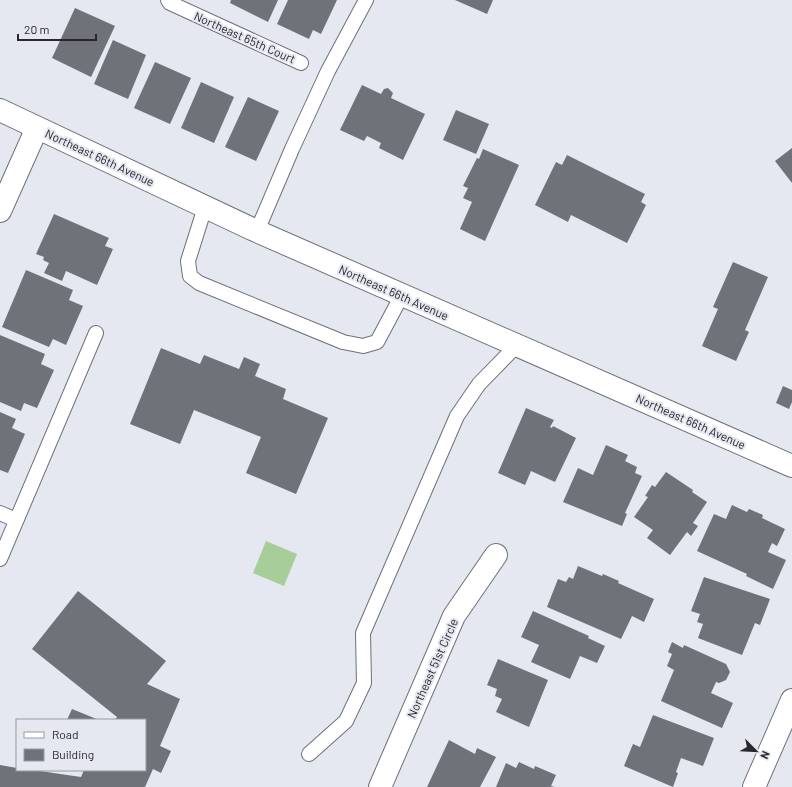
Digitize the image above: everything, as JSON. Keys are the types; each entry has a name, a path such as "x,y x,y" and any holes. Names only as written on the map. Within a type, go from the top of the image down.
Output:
{"street":[{"name":"Northeast 66th Avenue","path":"0,110 257,232 792,466"},
{"path":"0,211 37,128"},
{"name":"Northeast 51st Circle","path":"380,787 454,616 496,555"},
{"path":"754,787 792,700"}],"lane":[{"name":"Northeast 65th Court","path":"168,0 170,3 301,63"},
{"path":"257,232 292,149 328,71 366,0"},
{"path":"206,207 188,261 190,276 199,283 343,342 363,346 377,342 402,295"},
{"path":"0,558 96,333"},
{"path":"309,754 346,721 364,683 363,633 457,416 479,384 517,345"},
{"path":"0,513 16,520"}],"green space":[{"path":"266,541 297,554 284,586 253,573"}],"building":[{"path":"231,0 278,0 268,22 230,3"},
{"path":"288,0 337,0 321,34 313,30 309,39 277,24"},
{"path":"455,0 493,0 487,14"},
{"path":"75,8 115,26 91,77 52,58"},
{"path":"113,40 146,55 128,99 94,84"},
{"path":"155,62 191,78 170,124 134,108"},
{"path":"201,82 234,97 214,143 181,128"},
{"path":"362,85 381,94 384,89 388,88 393,93 391,98 425,114 403,160 379,148 381,143 367,136 364,141 340,130"},
{"path":"248,97 279,111 256,161 225,147"},
{"path":"456,110 489,124 476,154 443,140"},
{"path":"792,148 792,183 775,161"},
{"path":"483,149 519,165 485,241 460,229 472,202 463,198 468,188 463,186 477,158 479,159"},
{"path":"567,155 645,194 641,202 646,205 627,243 571,215 568,222 535,205 556,162 562,165"},
{"path":"54,214 109,238 105,246 113,249 97,285 66,271 62,281 44,273 49,263 43,260 44,257 36,254"},
{"path":"733,262 768,277 745,330 749,332 736,361 702,346 718,309 713,307"},
{"path":"26,270 73,290 69,300 83,306 66,345 53,339 49,347 2,327"},
{"path":"0,335 45,354 41,364 54,370 37,408 24,403 21,411 0,402"},
{"path":"161,348 200,364 204,355 239,369 244,357 260,364 255,376 286,389 283,399 328,418 296,494 246,473 261,437 194,410 180,444 130,424"},
{"path":"783,386 792,390 792,402 789,409 776,403"},
{"path":"526,408 554,420 550,427 552,428 553,426 576,438 555,482 531,471 525,485 498,473"},
{"path":"0,412 16,419 12,428 25,434 8,473 0,470"},
{"path":"606,445 628,455 625,461 637,467 635,473 642,476 625,513 627,514 622,526 563,502 578,468 593,475"},
{"path":"666,472 693,490 692,492 707,502 693,523 698,526 691,536 687,532 670,555 647,538 653,530 634,517 648,497 645,496 652,485 655,487"},
{"path":"732,505 747,512 749,509 763,515 762,518 785,529 777,546 772,543 768,552 786,560 773,589 746,576 747,574 697,551 714,514 726,519"},
{"path":"578,566 602,576 603,574 619,581 618,583 654,599 644,622 632,616 621,639 547,607 558,579 566,582 569,577 573,579"},
{"path":"704,577 770,599 760,625 755,623 742,655 698,638 703,624 697,622 700,614 691,611"},
{"path":"78,591 166,661 147,684 180,699 160,746 171,751 161,773 153,769 145,787 0,787 0,765 16,768 16,771 40,771 81,777 84,771 146,771 146,719 116,719 117,717 32,649"},
{"path":"533,611 589,636 588,638 605,646 597,663 580,656 570,679 531,662 539,645 521,637"},
{"path":"672,642 683,648 684,645 726,664 730,672 726,680 719,683 716,682 711,693 733,703 722,728 661,701 674,670 667,666 672,654 668,652"},
{"path":"498,659 548,680 529,727 496,712 502,699 495,696 497,689 487,685"},
{"path":"72,709 97,719 67,719"},
{"path":"653,715 714,738 703,766 681,758 673,787 624,766 633,744 640,747"},
{"path":"449,740 475,754 477,748 496,757 480,787 427,787"},
{"path":"519,762 534,769 535,766 556,775 551,786 555,787 496,787 506,763 516,768"}]}
